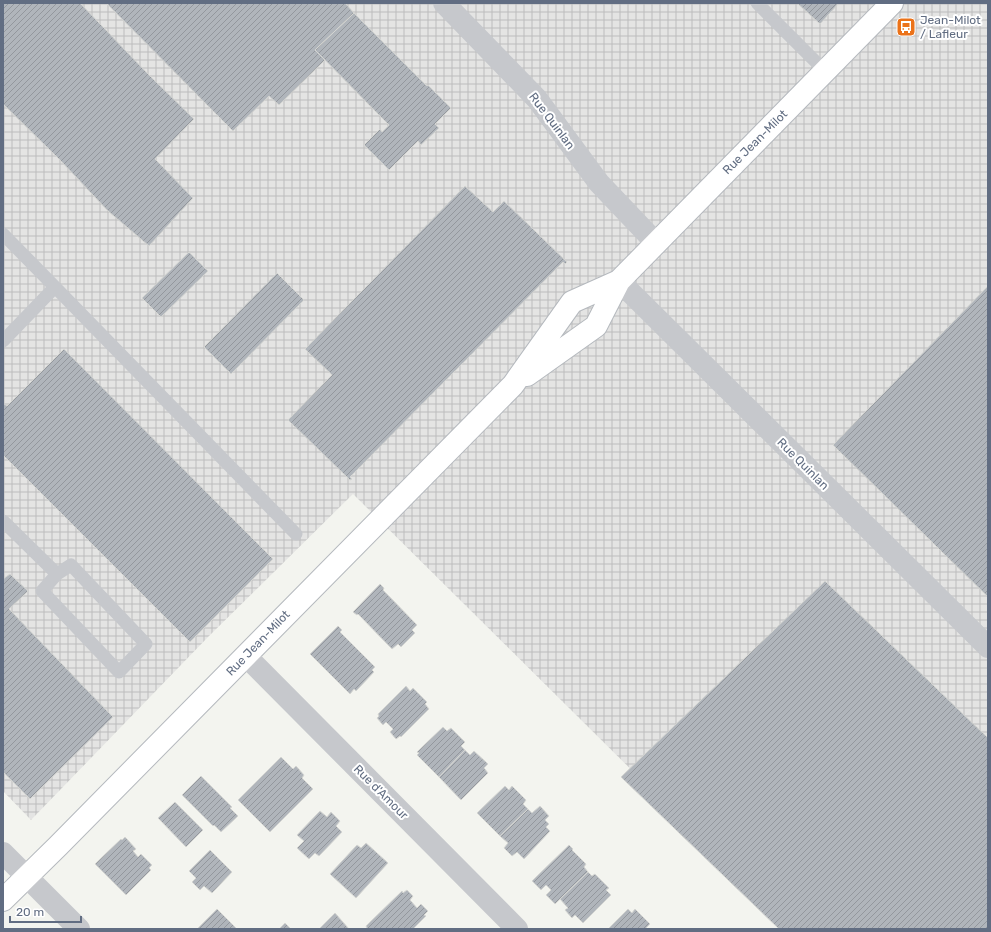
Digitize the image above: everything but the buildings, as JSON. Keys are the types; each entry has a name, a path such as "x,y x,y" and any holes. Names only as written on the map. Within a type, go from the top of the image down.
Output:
{"street":[{"name":"Rue Quinlan","path":"444,3 537,99 599,183 656,243"},
{"name":"Rue Jean-Milot","path":"513,385 596,326 619,281 892,3"},
{"name":"Rue Quinlan","path":"619,281 988,647"},
{"name":"Rue Jean-Milot","path":"3,900 513,385 572,302 619,281"},
{"name":"Rue d'Amour","path":"246,656 517,929"},
{"path":"3,852 79,929"}],"lane":[{"path":"757,3 825,71"},
{"path":"3,234 296,534"},
{"path":"3,342 55,287"},
{"path":"3,521 57,574"},
{"path":"71,565 146,644 119,672 42,591 57,574 71,565"}],"shaded area":[{"path":"3,3 988,3 988,929 792,929 353,494 209,636 31,820 3,791"}],"place":[{"name":"Jean-Milot / Lafleur","path":"906,27"}]}
